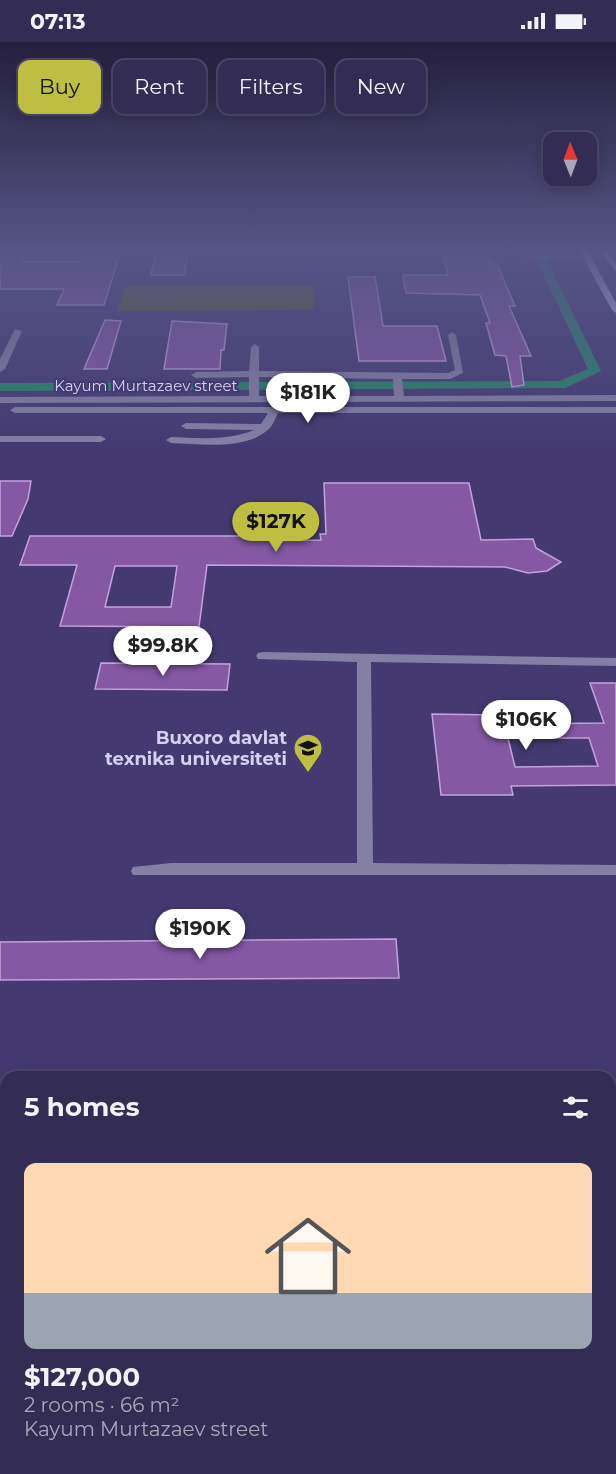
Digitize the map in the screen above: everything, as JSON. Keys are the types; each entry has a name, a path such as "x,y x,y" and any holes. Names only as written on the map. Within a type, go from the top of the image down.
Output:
{"street":[{"path":"0,369 18,331"},
{"path":"196,375 254,382 398,382 455,375 460,371 452,335"},
{"path":"254,399 255,347"},
{"path":"398,382 399,399"},
{"name":"Kayum Murtazaev street","path":"0,400 616,398"},
{"path":"171,440 249,438 266,427 275,410"},
{"name":"Kayum Murtazaev street","path":"0,411 616,410"},
{"path":"186,426 266,427"},
{"path":"0,429 75,430"},
{"path":"0,439 101,439"},
{"path":"263,656 364,660 616,662"},
{"path":"364,660 365,870"},
{"path":"139,871 171,868 616,870"}],"building":[{"path":"353,317 382,317 383,326 437,326 446,361 359,361"},
{"path":"488,317 514,317 531,356 520,356 524,385 512,387 506,356 495,355 486,323 490,323"},
{"path":"105,320 121,321 107,369 84,369"},
{"path":"172,321 227,324 224,350 221,350 220,369 164,369"},
{"path":"0,481 31,481 28,499 12,536 0,536"},
{"path":"324,483 469,483 481,540 533,539 536,548 561,562 547,571 528,573 505,567 207,565 199,627 60,626 77,565 20,565 30,536 272,536 272,541 321,540 320,534 326,534","holes":["115,566 177,566 171,607 105,607"]},
{"path":"101,663 230,664 227,690 95,689"},
{"path":"590,683 616,683 616,785 511,786 513,795 441,795 432,714 498,715 500,724 604,723","holes":["508,738 589,738 598,766 515,767"]},
{"path":"396,939 399,978 0,980 0,942"}],"waterway":[{"path":"0,387 561,385 595,371 569,317"}],"place":[{"name":"Buxoro davlat texnika universiteti","path":"308,774"}]}
